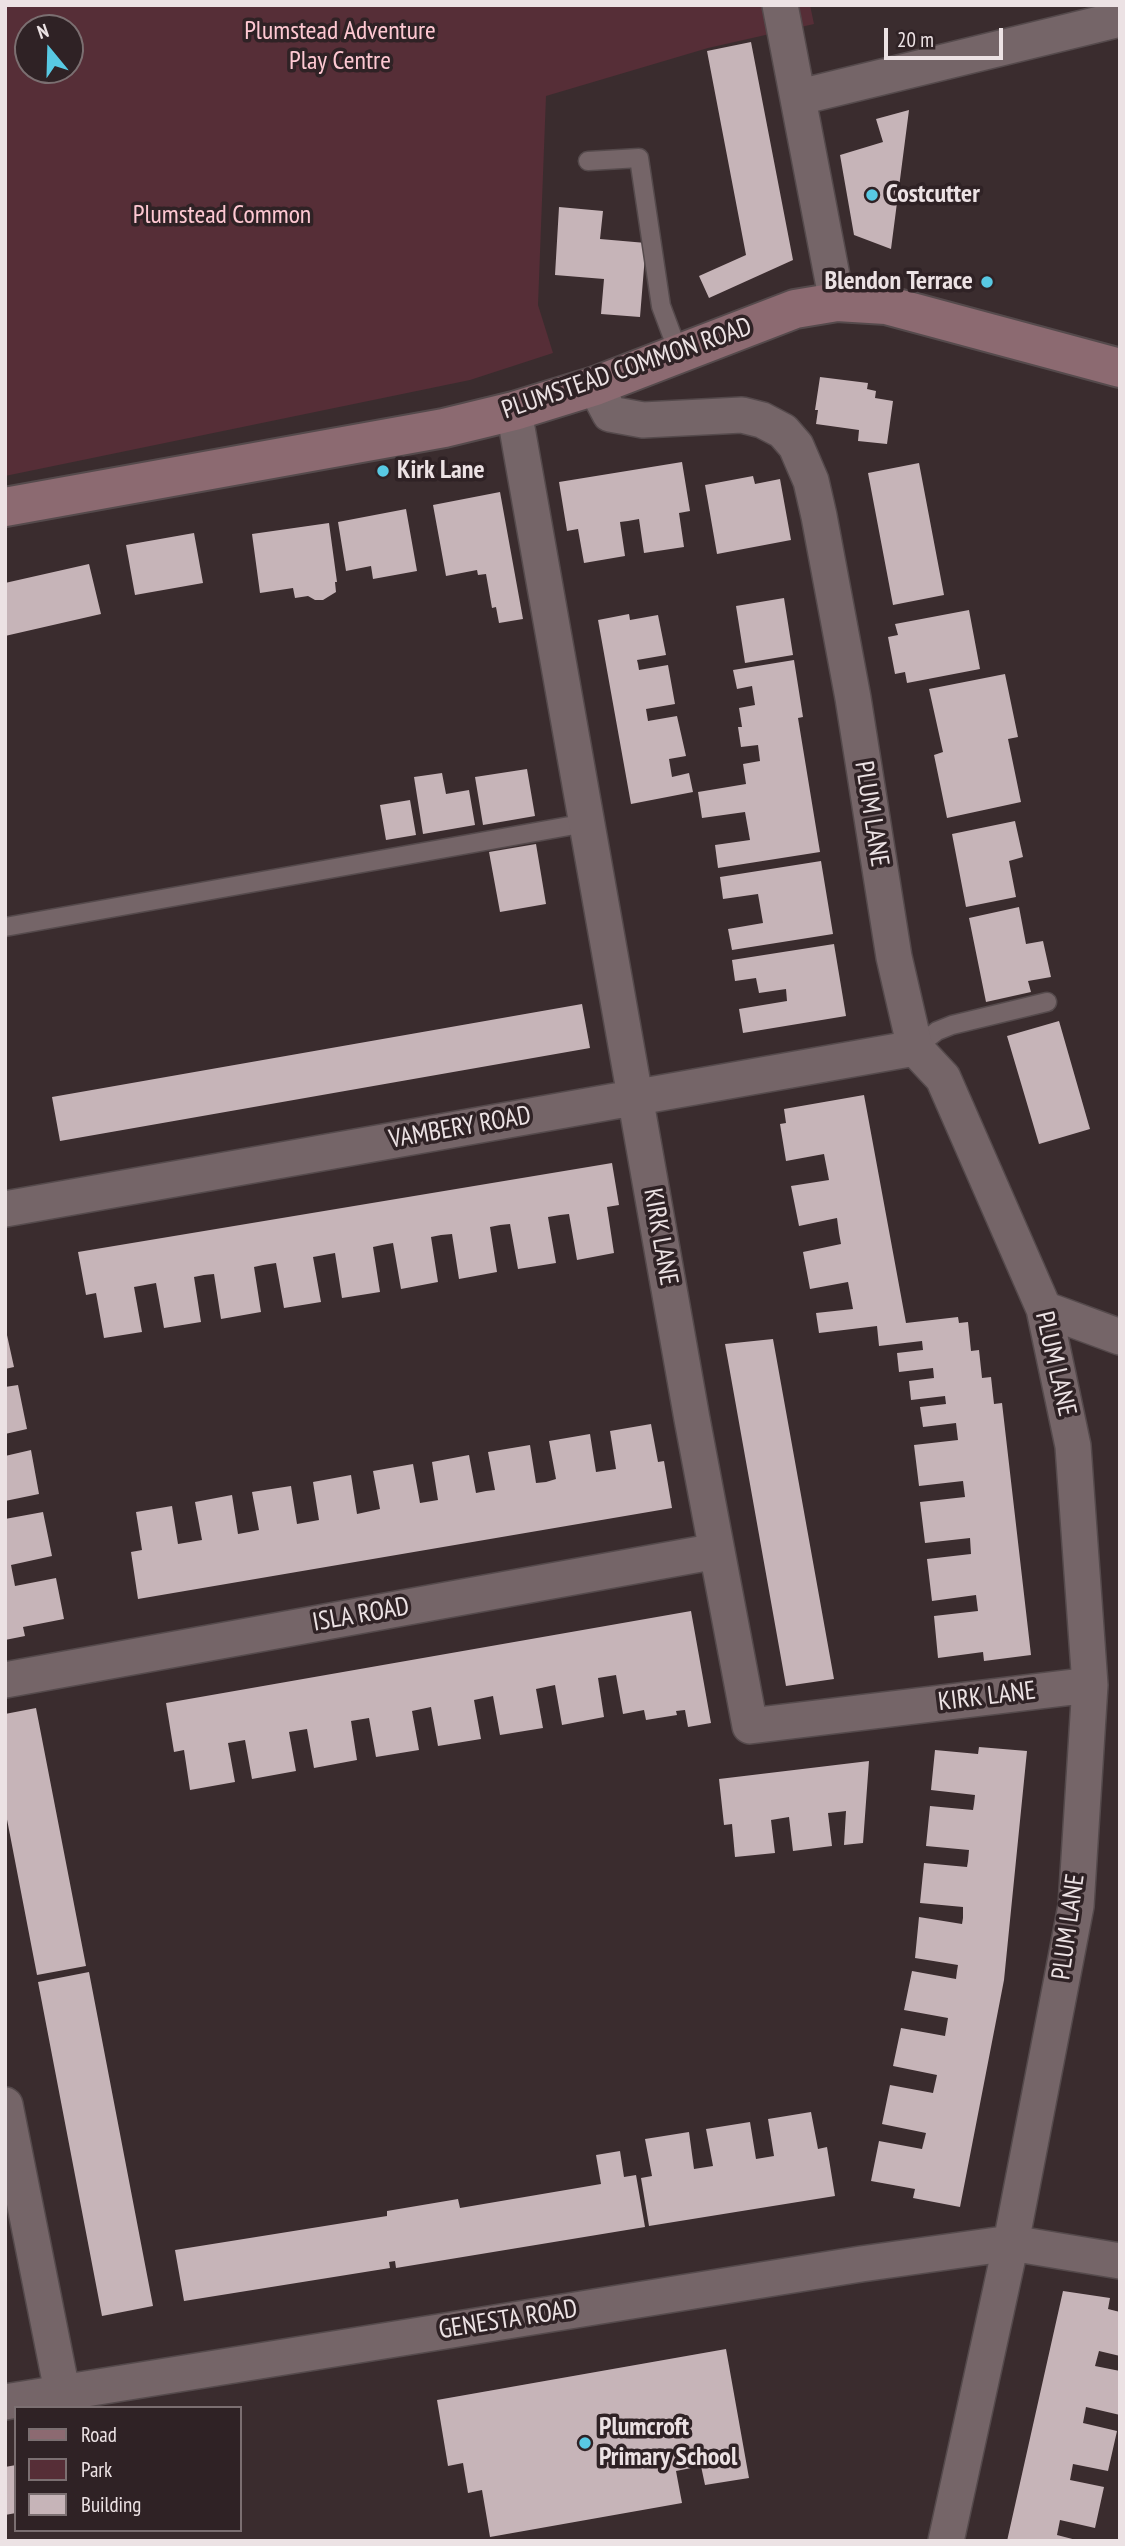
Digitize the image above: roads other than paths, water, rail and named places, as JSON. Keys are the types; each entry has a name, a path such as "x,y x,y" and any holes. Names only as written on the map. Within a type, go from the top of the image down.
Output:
{"street":[{"path":"780,5 800,97 837,302"},
{"path":"800,97 1120,19"},
{"name":"PLUMSTEAD COMMON ROAD","path":"5,507 444,428 514,411 594,386 795,309 837,302 886,305 1120,368"},
{"name":"PLUM LANE","path":"594,386 610,414 643,421 742,415 762,420 783,431 796,446 811,481 819,516 853,698 894,957 915,1048 943,1077 1044,1309 1073,1446 1090,1685 1076,1906 1011,2243 946,2541"},
{"name":"KIRK LANE","path":"514,411 750,1726 1090,1685"},
{"name":"VAMBERY ROAD","path":"5,1209 915,1048"},
{"path":"1044,1309 1120,1337"},
{"name":"ISLA ROAD","path":"5,1679 717,1551"},
{"path":"5,2105 62,2391"},
{"name":"GENESTA ROAD","path":"5,2402 861,2264 1011,2243 1120,2261"}],"lane":[{"path":"588,161 639,158 661,306 680,354"},
{"path":"5,927 586,823"},
{"path":"915,1048 937,1031 952,1025 1047,1002"}],"place":[{"name":"Costcutter","path":"872,195"},
{"name":"Blendon Terrace","path":"987,282"},
{"name":"Kirk Lane","path":"383,471"},
{"name":"Plumcroft Primary School","path":"585,2443"}],"park label":[{"name":"Plumstead Adventure Play Centre","path":"340,47"},
{"name":"Plumstead Common","path":"222,216"}]}
